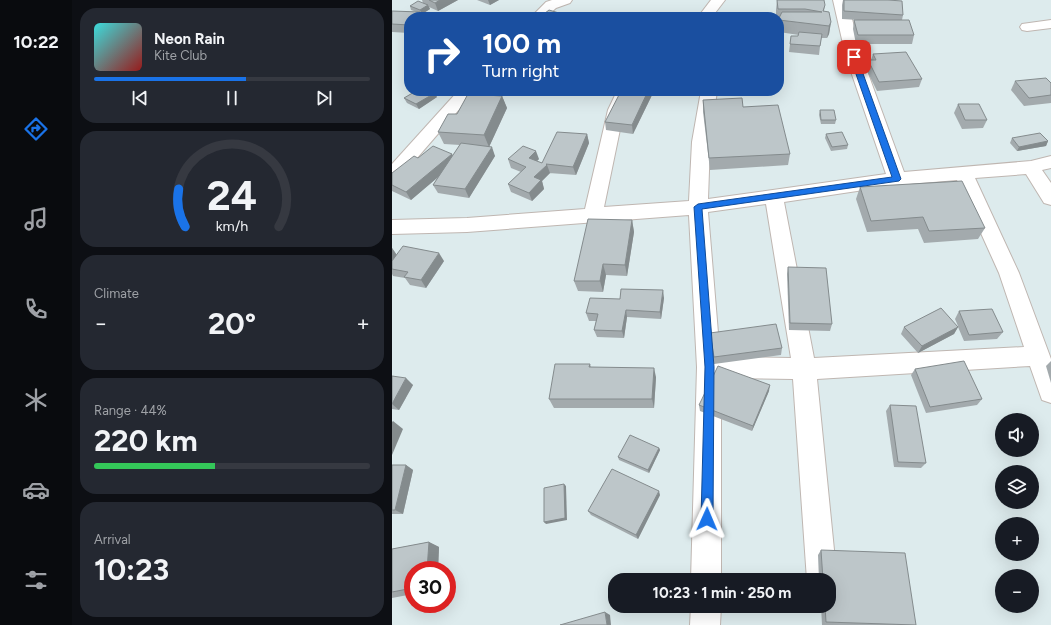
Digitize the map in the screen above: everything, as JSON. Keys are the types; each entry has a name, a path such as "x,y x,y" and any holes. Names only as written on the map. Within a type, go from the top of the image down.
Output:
{"street":[{"path":"543,12 551,5 565,0"},
{"path":"709,12 718,0"},
{"path":"840,0 854,57 897,179"},
{"path":"1027,27 1051,24"},
{"path":"392,176 463,96"},
{"path":"593,216 616,110 623,96"},
{"path":"706,573 709,367 698,207 702,142 708,96"},
{"path":"392,227 467,225 698,207 897,179 1031,167 1051,162"},
{"path":"1031,167 1051,198"},
{"path":"963,173 1009,273 1037,356 1051,392"},
{"path":"774,197 804,369 821,573"},
{"path":"709,367 804,369 1037,356"},
{"path":"706,613 706,625"}],"building":[{"path":"429,0 440,0 435,3"},
{"path":"777,0 824,0 825,5 823,11 829,12 831,22 829,26 784,21 784,12 822,12 805,9 778,9"},
{"path":"844,0 902,1 903,15 844,11"},
{"path":"418,1 428,5 420,10 410,6"},
{"path":"392,11 420,12 404,12 404,25 392,24"},
{"path":"854,20 909,20 914,35 858,35"},
{"path":"799,32 822,34 820,46 790,44 791,36 798,36"},
{"path":"906,52 922,79 879,82 868,60 876,60 873,54"},
{"path":"1046,78 1051,83 1051,95 1029,98 1015,81"},
{"path":"407,96 430,96 416,104 404,98"},
{"path":"467,96 502,96 484,135 438,132 448,114 457,114"},
{"path":"618,96 646,96 632,125 605,122"},
{"path":"742,98 743,107 778,105 790,154 709,158 703,100"},
{"path":"958,104 979,104 987,120 965,120"},
{"path":"820,110 834,110 836,120 821,120"},
{"path":"557,132 587,134 573,167 546,164 547,165 534,177 541,180 529,193 508,184 526,167 508,159 523,146 536,151 529,158 542,163"},
{"path":"842,132 848,145 832,147 826,134"},
{"path":"1040,133 1048,141 1019,147 1012,138"},
{"path":"461,143 492,147 465,189 433,185"},
{"path":"433,146 452,154 406,192 392,185 392,173 414,156 418,158"},
{"path":"962,181 985,228 929,231 923,217 871,221 860,187"},
{"path":"588,219 632,220 625,265 603,264 600,281 574,281"},
{"path":"403,246 439,253 421,280 404,277 408,272 392,269 392,261"},
{"path":"788,267 826,268 832,324 790,323"},
{"path":"621,289 663,290 660,312 626,310 622,331 594,330 598,314 586,313 590,298 620,299"},
{"path":"941,308 958,327 922,346 904,327"},
{"path":"992,309 1003,332 969,335 959,311"},
{"path":"776,324 782,348 714,357 710,333"},
{"path":"964,361 982,399 930,407 915,369"},
{"path":"555,364 590,364 589,367 654,368 652,399 549,399"},
{"path":"718,366 770,385 753,426 699,405"},
{"path":"392,376 406,378 392,404"},
{"path":"890,405 916,406 926,463 898,462"},
{"path":"630,435 659,448 648,470 618,457"},
{"path":"392,465 406,465 395,510 392,510"},
{"path":"612,469 659,491 636,535 588,511"},
{"path":"564,484 565,518 544,522 544,488"},
{"path":"429,542 428,561 404,561 404,590 392,592 392,549"},
{"path":"821,550 905,553 916,625 826,622 825,613 836,613 836,573 823,573"},
{"path":"605,612 607,625 560,625"}],"route":[{"path":"707,519 709,367 698,207 897,179 854,57"}]}
